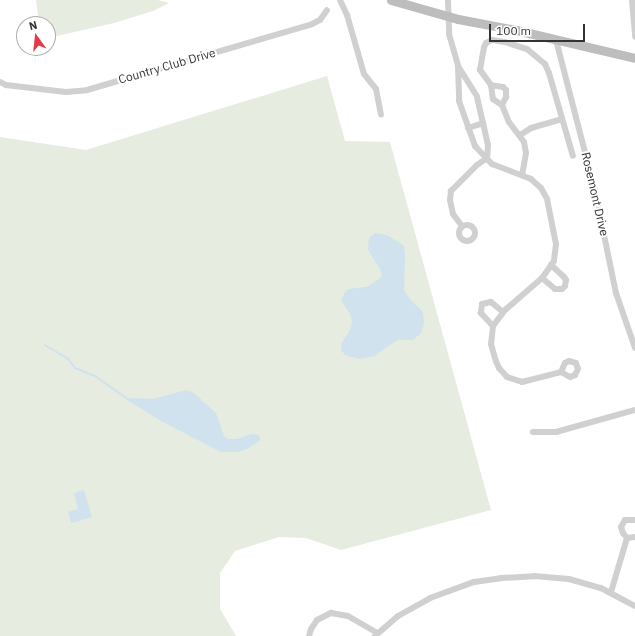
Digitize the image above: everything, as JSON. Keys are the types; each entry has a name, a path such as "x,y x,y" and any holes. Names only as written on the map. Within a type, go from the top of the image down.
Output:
{"main road":[{"path":"390,0 448,15 635,58"}],"street":[{"path":"340,0 347,15 364,74 376,89 381,115"},
{"path":"448,0 449,34 458,66 459,102 475,146 496,166 535,182 547,199 556,244 555,255 551,265 542,278 503,312 493,326 491,344 499,368 507,377 522,382 561,372"},
{"path":"632,0 635,37"},
{"name":"Country Club Drive","path":"0,82 14,86 66,92 87,90 312,24 320,20 327,10"},
{"path":"522,176 526,153 525,147 520,136 509,122 502,105 493,99 491,85 480,70 486,43 492,40 526,49 541,60 547,68 573,156"},
{"name":"Rosemont Drive","path":"556,40 595,191 616,293 635,348"},
{"path":"458,66 477,97 488,145 487,158"},
{"path":"491,85 503,87 506,90 507,94 502,105"},
{"path":"520,136 531,128 562,119"},
{"path":"468,128 483,123"},
{"path":"462,226 454,214 450,200 451,191 477,165 487,158"},
{"path":"542,278 555,289 562,289 565,286 566,280 564,277 551,265"},
{"path":"493,326 481,313 482,304 491,302 503,312"},
{"path":"533,432 556,432 635,410"},
{"path":"627,538 621,531 622,523 629,518 635,520"},
{"path":"627,538 635,537"},
{"path":"611,592 627,538"},
{"path":"309,636 311,629 317,620 331,613 348,616 376,635 398,616 430,598 485,580 516,576 552,577 588,583 611,592 635,606"}],"shaded area":[{"path":"36,0 158,0 169,3 153,11 114,23 56,36 56,16 38,16"},
{"path":"327,76 345,141 390,142 491,510 341,550 306,538 279,537 235,551 220,573 220,609 236,636 0,636 0,137 86,150"}],"water":[{"path":"375,233 387,235 404,246 404,290 410,299 423,312 424,323 421,333 413,340 398,340 375,356 359,359 345,355 341,350 341,344 350,330 352,322 351,316 341,300 348,289 367,287 382,275 368,250 369,238"},
{"path":"186,390 194,393 216,413 224,436 228,439 237,439 252,434 259,435 260,440 249,448 238,452 221,452 161,421 129,401 130,398 153,399"},
{"path":"84,490 92,517 71,523 68,512 78,509 74,493"}],"waterway":[{"path":"45,345 68,359 75,368 95,376 129,400"}]}
